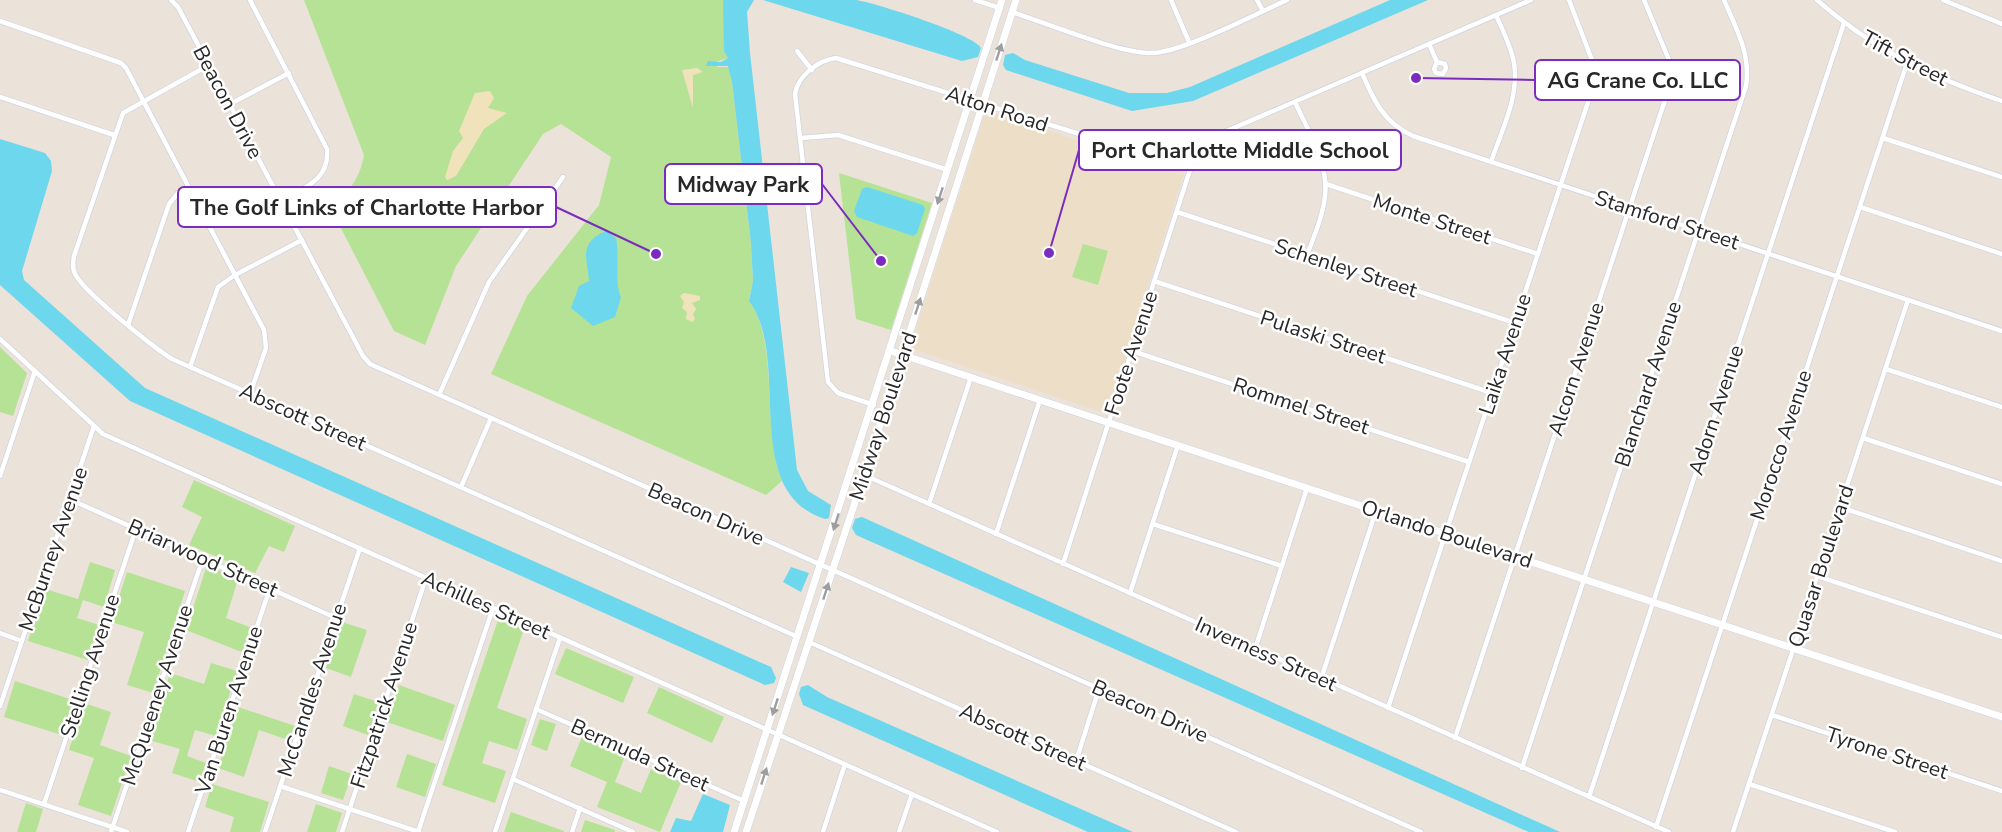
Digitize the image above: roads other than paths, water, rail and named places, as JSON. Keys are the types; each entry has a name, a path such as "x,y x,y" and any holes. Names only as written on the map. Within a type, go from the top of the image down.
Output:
{"street":[{"name":"Beacon Drive","path":"171,0 178,7 363,356 370,364 1422,832"},
{"path":"250,0 325,141 328,157 325,170 317,180 281,201"},
{"path":"975,0 1001,4"},
{"name":"Midway Boulevard","path":"746,832 903,355 1016,0"},
{"path":"1171,0 1190,42"},
{"path":"1257,0 1263,11"},
{"path":"1012,12 1139,52 1158,53 1190,42 1287,0"},
{"name":"Alton Road","path":"812,70 825,59 836,58 1121,147 1161,150 1199,142 1531,0"},
{"name":"Laika Avenue","path":"1388,708 1591,93 1594,73 1589,48 1569,0"},
{"name":"Alcorn Avenue","path":"1455,738 1669,83 1665,48 1644,0"},
{"name":"Blanchard Avenue","path":"1522,768 1747,78 1744,49 1724,0"},
{"name":"Tift Street","path":"1817,0 1844,23 1907,63 1947,82 2002,100"},
{"path":"1943,0 2002,24"},
{"name":"Midway Boulevard","path":"734,832 874,405 1001,4"},
{"path":"1491,162 1513,96 1516,78 1512,54 1496,15"},
{"path":"0,21 121,63 143,100 267,338 250,394"},
{"name":"Adorn Avenue","path":"1589,797 1844,23"},
{"path":"1429,44 1437,62"},
{"path":"797,51 812,70 797,84 795,94 828,382 838,393 874,405"},
{"name":"Morocco Avenue","path":"1656,827 1907,63"},
{"name":"Abscott Street","path":"209,65 123,113 73,265 79,280 158,350 190,367 798,637"},
{"path":"230,104 289,73"},
{"name":"Stamford Street","path":"1362,73 1382,114 1397,128 1413,136 2002,331"},
{"path":"0,98 114,135"},
{"path":"1295,102 1321,162 1326,184 1324,205 1307,255"},
{"path":"801,138 838,135 948,170"},
{"path":"1882,138 2002,177"},
{"name":"Foote Avenue","path":"1063,564 1199,142"},
{"path":"439,395 489,282 563,177"},
{"name":"Monte Street","path":"1326,184 1538,254"},
{"path":"128,325 170,204 178,194 189,188"},
{"path":"1860,207 2002,254"},
{"name":"Schenley Street","path":"1177,212 1515,323"},
{"path":"190,367 218,287 235,275 302,240"},
{"name":"Pulaski Street","path":"1154,281 1492,393"},
{"name":"Quasar Boulevard","path":"1733,832 1908,300"},
{"name":"Achilles Street","path":"0,339 103,434 997,832"},
{"name":"Orlando Boulevard","path":"891,351 2002,717"},
{"name":"Rommel Street","path":"1132,351 1469,462"},
{"path":"1886,369 2002,407"},
{"path":"0,476 35,371"},
{"path":"929,504 971,377"},
{"path":"996,534 1040,400"},
{"path":"461,487 491,418"},
{"name":"McBurney Avenue","path":"0,706 94,426"},
{"path":"1863,438 2002,484"},
{"path":"1130,593 1178,445"},
{"name":"Inverness Street","path":"864,475 1669,832"},
{"path":"1254,649 1307,488"},
{"name":"Briarwood Street","path":"69,499 336,618"},
{"path":"1840,507 2002,561"},
{"path":"1321,679 1376,511"},
{"path":"1153,524 1282,566"},
{"name":"Stelling Avenue","path":"44,804 136,529"},
{"name":"McCandles Avenue","path":"265,832 360,548"},
{"name":"McQueeney Avenue","path":"112,830 203,558"},
{"path":"1817,576 2002,637"},
{"name":"Fitzpatrick Avenue","path":"342,832 426,578"},
{"name":"Van Buren Avenue","path":"188,832 270,588"},
{"path":"280,786 419,832 493,608"},
{"path":"0,633 22,641"},
{"path":"495,832 560,638"},
{"name":"Abscott Street","path":"809,642 1236,832"},
{"path":"1076,760 1099,689"},
{"name":"Bermuda Street","path":"536,709 744,801"},
{"name":"Tyrone Street","path":"1772,715 2002,791"},
{"path":"823,832 845,764"},
{"path":"513,778 633,832"},
{"path":"1749,784 1895,832"},
{"path":"0,790 112,830 127,832"},
{"path":"899,832 912,794"},
{"path":"572,832 580,808"},
{"path":"976,832 978,824"}],"water":[{"path":"723,0 754,0 747,12 750,53 797,470 808,491 831,505 829,518 825,519 799,504 783,481 774,453 767,356 761,326 749,301 753,281 751,243 732,82 728,66 706,66 708,61 721,62 728,58 724,51"},
{"path":"763,0 867,2 943,27 974,42 981,48 978,57 962,61"},
{"path":"1390,0 1428,0 1193,101 1132,111 1006,70 1003,65 1005,55 1013,53 1025,60 1129,93 1167,93 1190,87"},
{"path":"0,139 45,153 51,161 52,171 22,271 24,280 145,388 771,667 776,678 774,683 765,685 130,401 0,285"},
{"path":"867,187 923,205 925,209 917,233 913,236 857,217 854,211 862,189"},
{"path":"606,231 616,238 618,285 621,297 615,317 593,326 571,308 579,286 589,281 586,260 588,247 591,241"},
{"path":"862,517 1560,832 1529,832 856,535 852,528 855,519"},
{"path":"791,567 809,573 801,592 783,582"},
{"path":"808,685 827,697 1133,832 1088,832 803,705 799,694 801,687"},
{"path":"703,794 730,805 723,832 670,832 676,818 691,821"}],"place":[{"name":"AG Crane Co. LLC","path":"1416,78"},
{"name":"Port Charlotte Middle School","path":"1049,253"},
{"name":"The Golf Links of Charlotte Harbor","path":"656,254"},
{"name":"Midway Park","path":"881,261"}]}
